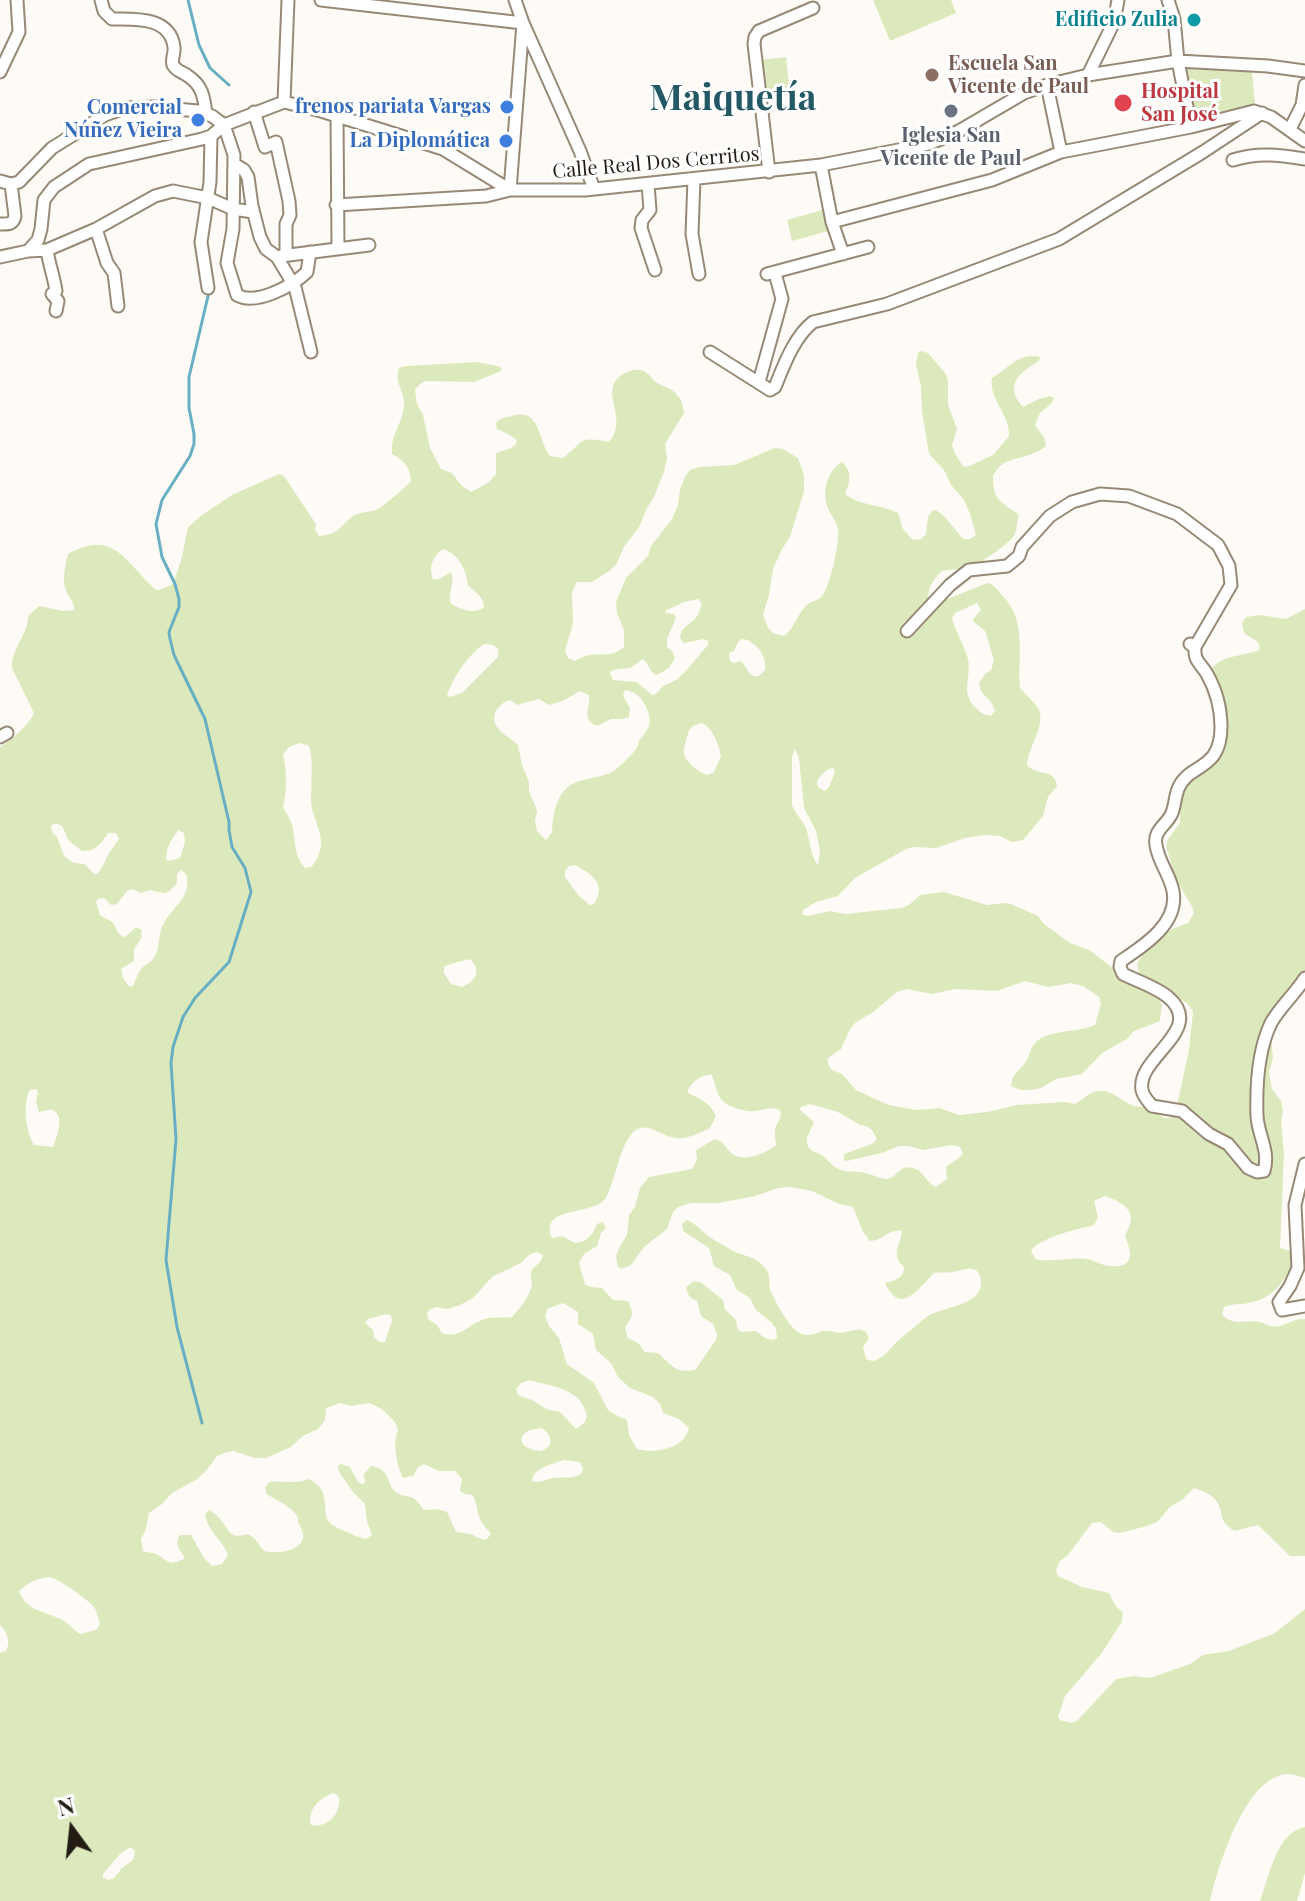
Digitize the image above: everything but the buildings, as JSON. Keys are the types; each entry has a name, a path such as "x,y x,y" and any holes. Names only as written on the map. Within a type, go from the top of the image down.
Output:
{"street":[{"path":"0,72 19,32 17,0"},
{"path":"101,0 104,11 112,19 145,19 160,25 169,34 174,48 172,62 175,69 199,85 204,95 206,114"},
{"path":"284,102 288,0"},
{"path":"321,0 523,23"},
{"path":"515,0 594,189"},
{"path":"1088,75 1114,22 1118,0"},
{"path":"1168,0 1174,19 1178,61 1191,127"},
{"path":"769,172 755,37 759,31 813,8"},
{"path":"28,251 38,240 44,200 54,187 89,164 211,136 224,125 284,102 443,149 510,190 523,23"},
{"name":"Calle Real Dos Cerritos","path":"336,205 486,196 510,190 594,189 821,165 929,144 959,131 1024,93 1047,85 1088,75 1178,61 1305,71"},
{"path":"1047,85 1061,152"},
{"path":"1290,129 1302,105 1305,85"},
{"path":"0,224 10,224 15,216 6,183 19,182 52,148 105,115 125,108 154,107 198,111 224,125 234,155 233,229 227,263 237,295 245,300 257,299 293,284 307,272 310,252"},
{"path":"832,222 992,180 1061,152 1191,127 1254,111 1290,129 1305,141"},
{"path":"254,112 265,147 276,142 290,215 282,256 302,312 311,352"},
{"path":"710,352 770,390 775,387 797,340 813,322 887,304 1059,239 1262,113"},
{"path":"337,116 338,248"},
{"path":"208,288 201,242 208,198 211,136"},
{"path":"1233,160 1264,154 1305,159"},
{"path":"234,164 244,170 248,177 253,212 266,249 282,256 369,245"},
{"path":"821,165 832,222 843,254"},
{"path":"694,179 692,234 699,274"},
{"path":"648,184 650,210 642,220 641,228 655,270"},
{"path":"0,257 47,250 96,229 155,196 173,191 253,212"},
{"path":"96,229 107,263 114,273 118,306"},
{"path":"759,382 782,299 771,273 868,247"},
{"path":"47,250 56,291 52,294 58,301 56,311"},
{"path":"907,631 950,585 969,570 1007,566 1019,556 1029,539 1050,516 1072,502 1100,494 1129,496 1177,514 1218,545 1229,566 1231,585 1192,646 1194,658 1206,674 1220,705 1221,730 1217,751 1207,764 1179,786 1171,815 1156,833 1156,845 1173,891 1173,912 1161,929 1121,961 1120,967 1123,974 1167,996 1180,1016 1178,1029 1145,1073 1143,1093 1152,1106 1182,1111 1209,1134 1228,1144 1248,1168 1257,1172 1264,1171 1267,1161 1257,1119 1263,1045 1281,1008 1305,978"},
{"path":"1305,1164 1295,1205 1298,1268 1279,1302 1282,1310 1305,1306"}],"green space":[{"path":"873,0 951,0 956,13 890,41"},
{"path":"786,57 790,94 764,97 760,60"},
{"path":"1186,65 1252,72 1255,104 1199,116 1192,113"},
{"path":"822,210 828,231 792,241 787,220"},
{"path":"918,353 928,353 946,374 948,405 957,429 952,445 963,466 993,455 1009,436 1006,420 993,392 992,378 1020,359 1040,357 1016,380 1014,392 1023,407 1039,399 1054,398 1040,413 1035,425 1046,446 1003,464 993,476 996,496 1019,515 1015,534 1001,548 972,566 942,571 931,586 928,599 929,604 935,607 987,583 1010,605 1020,639 1020,688 1040,714 1039,728 1027,765 1053,777 1057,786 1048,797 1043,816 1023,840 1012,842 1000,836 985,835 936,848 906,849 855,878 838,896 816,902 802,914 808,916 830,911 845,914 902,908 920,895 944,892 987,905 1011,904 1038,916 1070,943 1091,951 1134,985 1159,999 1162,1005 1158,1022 1134,1031 1127,1039 1102,1053 1082,1074 1056,1079 1041,1088 1021,1090 1011,1086 1012,1082 1033,1045 1047,1035 1095,1025 1101,1003 1099,997 1083,986 1071,983 1048,987 1025,981 997,991 955,989 932,994 907,989 897,992 856,1022 841,1049 828,1058 832,1070 842,1074 856,1090 898,1107 917,1110 939,1108 959,1115 1017,1105 1075,1104 1092,1093 1103,1091 1134,1106 1152,1109 1166,1118 1175,1115 1189,1050 1193,1012 1187,1003 1140,978 1137,964 1152,944 1188,923 1194,913 1176,879 1166,846 1180,823 1180,800 1186,783 1218,749 1211,669 1227,658 1259,650 1258,642 1244,633 1242,623 1246,617 1260,615 1286,619 1305,609 1305,973 1270,1028 1273,1058 1269,1072 1272,1089 1281,1101 1283,1111 1280,1248 1290,1251 1294,1261 1282,1282 1265,1298 1224,1307 1222,1314 1230,1320 1274,1326 1305,1319 1305,1556 1290,1556 1258,1525 1234,1531 1223,1520 1215,1499 1194,1488 1157,1522 1147,1526 1120,1533 1113,1532 1101,1522 1092,1523 1056,1570 1058,1576 1082,1587 1109,1593 1123,1613 1121,1623 1101,1654 1065,1696 1058,1717 1072,1723 1116,1679 1134,1676 1150,1678 1190,1664 1203,1655 1229,1651 1275,1633 1305,1609 1305,1778 1286,1774 1271,1779 1258,1791 1246,1807 1226,1847 1210,1901 0,1901 0,1653 6,1651 8,1640 0,1625 0,747 24,728 34,713 12,668 28,616 39,606 74,610 65,586 65,567 68,554 84,547 97,545 118,552 155,589 173,584 188,527 232,495 279,474 284,476 316,524 315,530 319,536 333,533 357,514 376,510 411,481 406,464 392,454 404,405 398,379 399,368 476,362 498,366 501,371 474,382 426,381 415,390 430,448 441,469 452,473 471,492 488,483 496,474 496,453 516,444 517,440 497,429 496,423 501,419 521,414 528,416 537,426 550,456 563,458 586,440 609,442 616,424 612,391 619,377 626,373 637,370 645,372 657,383 675,392 683,405 684,413 665,444 667,458 664,472 639,527 624,547 616,565 592,582 577,582 572,592 573,623 565,651 568,658 575,661 589,655 611,654 624,647 624,630 616,602 626,578 648,556 651,546 672,519 680,489 690,470 734,465 775,448 798,458 804,475 804,491 790,537 773,569 763,615 773,633 784,636 806,606 822,596 828,583 838,535 827,506 826,487 833,470 842,462 850,477 845,494 857,501 898,513 903,529 913,540 921,539 926,534 928,517 936,510 963,539 976,535 964,500 929,454 916,365","holes":["443,549 449,551 463,568 468,585 481,598 484,608 475,611 451,604 451,572 433,579 431,566","698,599 702,604 697,617 683,629 680,638 683,643 704,639 708,645 683,674 652,695 637,682 613,680 612,670 630,668 643,659 657,675 669,668 675,658 667,647 676,618 665,611","977,603 981,610 973,621 985,631 994,660 991,670 979,683 995,711 991,716 978,710 968,696 968,659 952,618 955,613","742,639 747,640 762,655 765,670 754,676 741,661 730,661 729,653","484,644 498,649 498,657 462,693 450,697 447,695 462,666","625,690 636,694 645,705 650,721 647,730 635,751 615,770 579,781 564,791 556,808 552,832 546,840 537,831 537,811 529,792 518,745 495,723 498,708 510,700 517,705 539,699 549,705 580,691 589,695 588,716 592,723 597,726 611,719 629,717 630,708 623,696","702,723 717,742 721,756 714,772 708,775 694,768 685,757 690,729","299,743 309,746 312,809 321,840 319,855 311,867 305,868 298,858 292,824 283,807 283,755 289,747","795,749 799,758 804,808 816,831 820,851 818,865 806,828 792,805 792,757","833,768 835,772 825,791 818,787 817,781","56,823 62,826 69,841 82,851 95,848 108,833 116,833 119,839 97,874 85,864 74,863 64,856 52,832 51,826","178,830 184,833 185,842 180,858 166,859 170,843","575,865 587,872 598,885 598,897 594,904 590,905 565,877 569,866","181,870 186,874 187,882 184,896 163,925 154,958 141,969 132,987 129,986 121,969 134,961 134,949 141,939 142,930 136,927 125,937 120,935 113,923 100,915 96,902 104,898 111,905 117,904 127,891 133,889 141,893 150,890 165,893 177,883 177,874","470,959 476,968 474,979 462,987 451,984 444,967","711,1074 720,1098 736,1108 780,1110 775,1131 776,1145 758,1155 741,1157 715,1139 696,1150 697,1160 692,1169 649,1177 640,1188 635,1207 629,1215 627,1235 616,1256 618,1267 622,1269 631,1265 644,1247 667,1229 678,1207 691,1203 718,1203 790,1187 812,1191 853,1207 870,1241 893,1231 902,1231 897,1254 904,1271 898,1278 885,1283 897,1298 903,1299 916,1292 934,1273 967,1269 978,1272 981,1283 979,1291 967,1301 925,1318 884,1355 871,1361 866,1359 863,1347 869,1338 860,1329 841,1333 800,1333 777,1304 770,1289 768,1272 762,1264 733,1251 687,1220 682,1224 683,1231 709,1248 714,1266 730,1275 737,1290 750,1298 756,1310 776,1328 777,1338 768,1339 756,1331 738,1330 736,1320 725,1309 723,1300 700,1282 694,1281 686,1287 687,1292 697,1301 701,1316 713,1324 716,1340 695,1370 678,1369 658,1353 645,1352 638,1343 628,1338 625,1328 632,1313 628,1301 613,1300 602,1288 585,1284 579,1263 584,1254 597,1246 606,1228 603,1222 597,1224 586,1239 575,1243 562,1236 553,1238 550,1226 561,1215 590,1208 605,1199 623,1149 633,1132 644,1128 679,1138 710,1128 716,1116 714,1112 705,1102 688,1093 697,1079","36,1089 39,1112 50,1110 58,1116 59,1127 53,1147 34,1145 27,1126 30,1090","810,1104 838,1112 872,1130 877,1139 872,1144 844,1154 847,1161 899,1146 923,1150 951,1145 960,1147 963,1153 946,1167 947,1179 936,1187 919,1171 908,1167 890,1178 840,1170 811,1150 807,1140 814,1122 799,1109","1105,1196 1124,1206 1130,1213 1130,1226 1125,1237 1130,1258 1119,1266 1086,1259 1035,1259 1031,1250 1060,1234 1094,1225 1098,1217 1094,1201","537,1252 543,1255 531,1272 528,1296 512,1317 485,1319 459,1333 448,1335 428,1319 429,1310 436,1307 447,1309 473,1298 493,1276 522,1262 530,1254","563,1303 578,1312 578,1324 593,1334 596,1350 611,1363 618,1377 630,1388 653,1397 663,1413 679,1419 689,1428 682,1441 652,1451 637,1449 629,1435 627,1420 608,1410 594,1383 567,1364 559,1338 545,1316 547,1309","391,1315 385,1342 379,1342 373,1330 365,1323 368,1319","530,1380 573,1394 584,1407 587,1417 576,1429 560,1412 546,1409 518,1395 516,1389 521,1383","340,1403 351,1406 369,1403 382,1409 395,1422 398,1431 396,1455 403,1478 413,1476 424,1464 439,1471 455,1471 462,1479 460,1491 472,1495 481,1521 491,1534 483,1539 456,1532 447,1512 424,1510 414,1498 397,1493 383,1470 371,1466 364,1474 365,1483 362,1484 350,1467 341,1464 338,1466 339,1472 365,1504 372,1535 366,1539 330,1523 324,1495 309,1479 269,1482 265,1488 267,1494 297,1516 303,1537 293,1549 264,1551 248,1534 231,1534 209,1510 205,1514 206,1520 228,1555 222,1564 212,1566 191,1535 180,1535 178,1538 178,1546 185,1558 176,1562 143,1551 141,1539 149,1513 172,1493 196,1480 217,1456 233,1451 266,1458 291,1447 303,1436 318,1429 325,1420 326,1408","543,1429 551,1443 542,1451 524,1446 521,1440 529,1431","564,1460 579,1462 583,1468 581,1474 574,1477 532,1481 544,1467","50,1577 85,1599 96,1612 100,1624 96,1630 80,1634 61,1619 30,1606 19,1591 33,1581","334,1793 339,1797 336,1814 328,1822 311,1825 311,1814 316,1805","130,1847 135,1851 133,1860 114,1878 108,1880 103,1877 120,1854"]},
{"path":"1305,1827 1305,1873 1297,1901 1260,1901 1280,1847 1287,1837"}],"waterway":[{"path":"188,0 199,45 210,68 229,85"},
{"path":"202,1423 177,1327 166,1260 176,1139 171,1063 183,1017 195,998 229,962 251,892 245,868 232,847 205,719 174,655 169,632 179,599 162,557 156,524 162,500 190,456 194,444 189,377 209,292"}],"place":[{"name":"Edificio Zulia","path":"1194,20"},
{"name":"Escuela San Vicente de Paul","path":"932,75"},
{"name":"Hospital San José","path":"1123,103"},
{"name":"frenos pariata Vargas","path":"507,107"},
{"name":"Iglesia San Vicente de Paul","path":"951,111"},
{"name":"Comercial Núñez Vieira","path":"198,120"},
{"name":"La Diplomática","path":"506,141"}],"district":[{"name":"Maiquetía","path":"733,99"}]}
